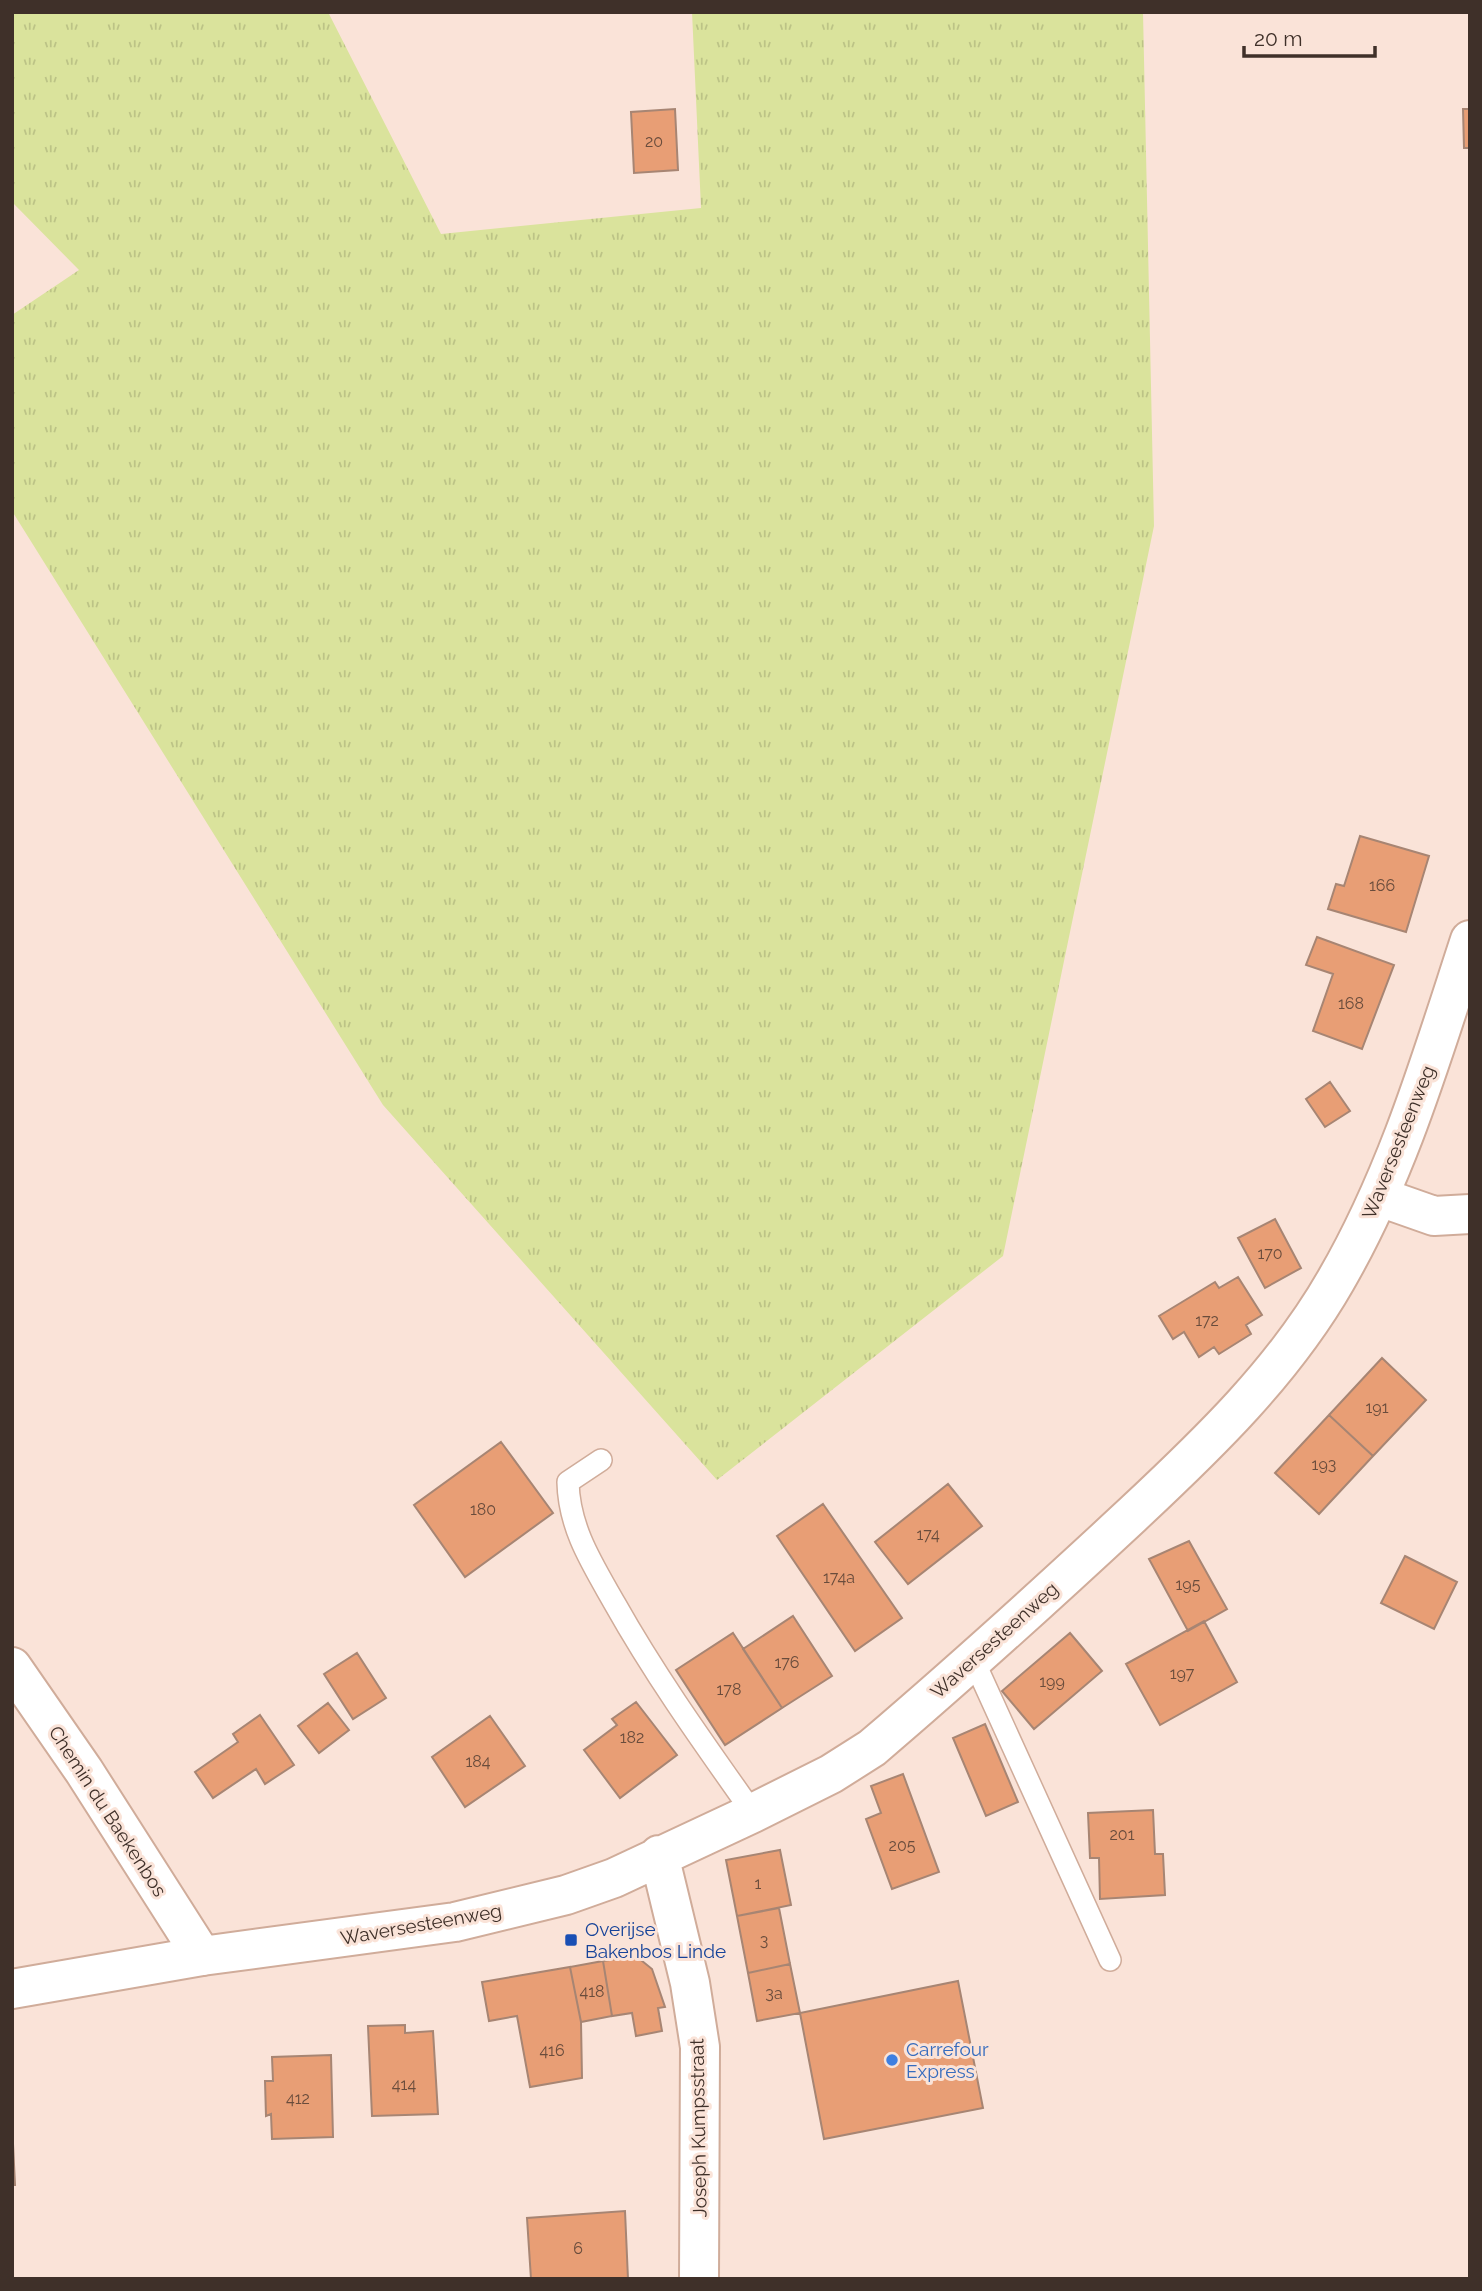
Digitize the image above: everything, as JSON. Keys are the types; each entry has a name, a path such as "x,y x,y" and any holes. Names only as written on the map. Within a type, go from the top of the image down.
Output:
{"street":[{"name":"Waversesteenweg","path":"12,1989 205,1956 455,1922 566,1895 614,1878 752,1814 831,1774 872,1748 1161,1488 1279,1365 1336,1281 1380,1198 1415,1110 1470,940"},
{"path":"1380,1198 1434,1216 1470,1214"},
{"name":"Chemin du Baekenbos","path":"12,1667 84,1771 205,1956"},
{"name":"Joseph Kumpsstraat","path":"659,1855 690,1983 700,2048 699,2279"}],"lane":[{"path":"601,1460 568,1482 568,1507 580,1542 643,1653 752,1814"},
{"path":"973,1659 1110,1959"}],"green space":[{"path":"12,12 328,12 441,234 701,208 692,12 1143,12 1154,526 1003,1256 717,1480 383,1105 12,511 12,315 79,270 12,202"}],"building":[{"path":"675,109 678,170 634,173 631,112"},
{"path":"1463,109 1470,109 1470,148 1464,148"},
{"path":"1360,836 1429,856 1406,932 1328,909 1336,884 1344,886"},
{"path":"1317,937 1394,965 1362,1049 1313,1031 1333,974 1306,965"},
{"path":"1330,1082 1350,1111 1325,1127 1306,1099"},
{"path":"1275,1219 1301,1268 1265,1288 1238,1238"},
{"path":"1238,1277 1262,1315 1246,1325 1251,1334 1219,1354 1214,1347 1199,1357 1184,1332 1173,1339 1159,1316 1215,1282 1219,1288"},
{"path":"1382,1358 1426,1400 1373,1456 1329,1415"},
{"path":"1329,1415 1373,1456 1319,1514 1275,1473"},
{"path":"501,1442 553,1513 465,1577 414,1505"},
{"path":"948,1484 982,1526 908,1584 875,1542"},
{"path":"823,1504 902,1618 855,1651 777,1536"},
{"path":"1189,1541 1227,1609 1188,1631 1149,1559"},
{"path":"1405,1556 1457,1582 1434,1629 1381,1603"},
{"path":"793,1616 832,1676 782,1708 743,1649"},
{"path":"1204,1621 1237,1682 1160,1725 1126,1664"},
{"path":"733,1633 782,1708 725,1745 676,1670"},
{"path":"1070,1633 1102,1671 1034,1729 1002,1691"},
{"path":"357,1653 386,1698 353,1719 324,1674"},
{"path":"636,1702 677,1755 620,1798 584,1750 617,1725 612,1719"},
{"path":"328,1703 349,1730 319,1753 298,1726"},
{"path":"260,1715 294,1765 265,1784 256,1769 213,1798 195,1772 238,1742 233,1734"},
{"path":"490,1716 525,1766 465,1807 432,1757"},
{"path":"985,1724 1018,1802 986,1816 953,1738"},
{"path":"903,1774 939,1872 892,1889 866,1819 881,1813 871,1786"},
{"path":"1153,1810 1155,1854 1163,1854 1165,1895 1100,1899 1099,1858 1090,1858 1088,1813"},
{"path":"780,1850 791,1905 737,1916 726,1860"},
{"path":"779,1908 790,1964 748,1973 737,1916"},
{"path":"636,1956 652,1969 665,2007 658,2008 662,2031 636,2036 632,2013 612,2016 603,1961"},
{"path":"603,1961 612,2016 581,2022 570,1967"},
{"path":"790,1964 800,2013 757,2021 748,1973"},
{"path":"570,1967 581,2022 582,2078 530,2087 517,2016 489,2021 482,1982"},
{"name":"Carrefour Express","path":"958,1981 983,2108 824,2139 800,2013"},
{"path":"405,2025 405,2033 433,2031 438,2114 372,2116 368,2026"},
{"path":"331,2055 333,2137 272,2139 271,2114 266,2116 265,2081 273,2081 272,2057"},
{"path":"12,2123 15,2185 12,2185"},
{"path":"625,2211 628,2279 531,2279 527,2218"}],"place":[{"name":"Overijse Bakenbos Linde","path":"571,1940"},
{"name":"Carrefour Express","path":"892,2060"}]}
